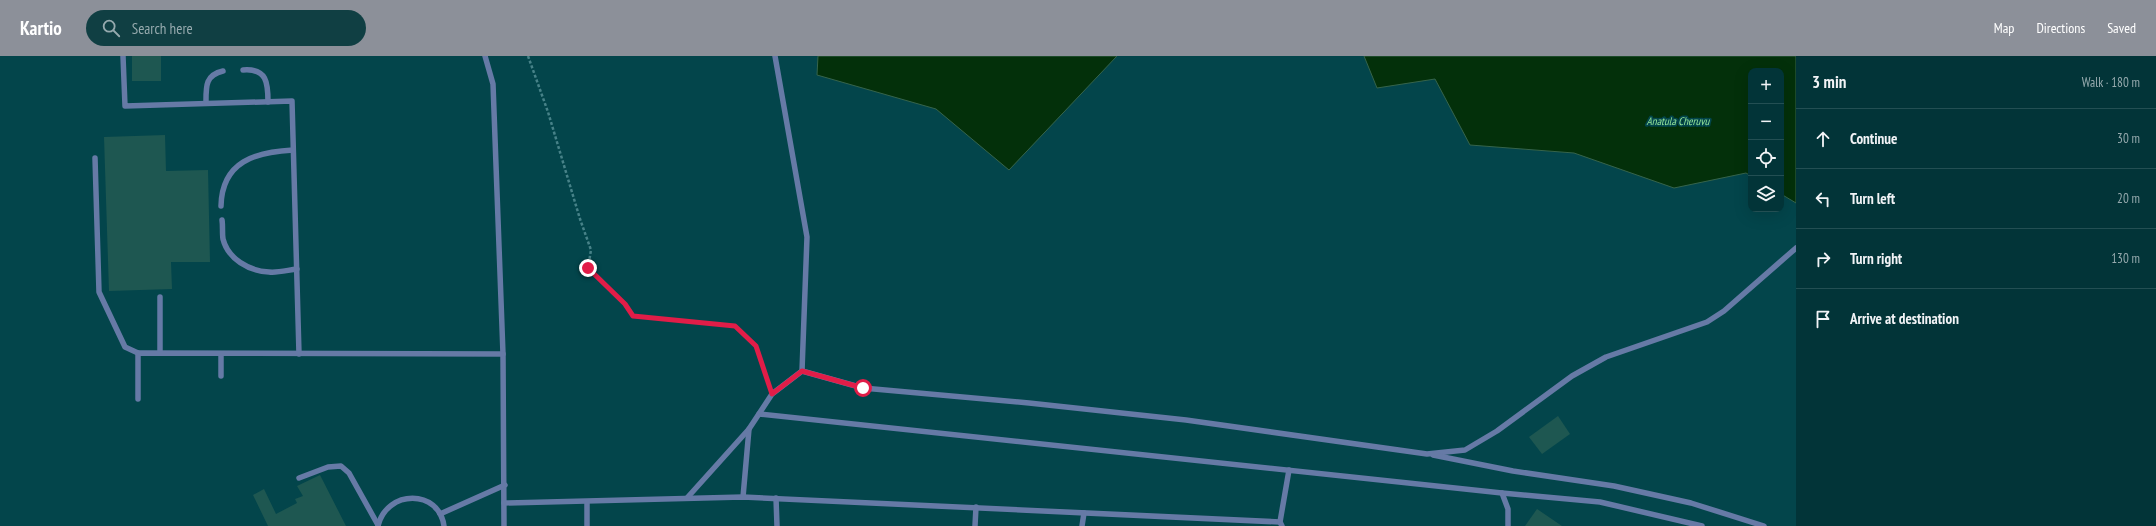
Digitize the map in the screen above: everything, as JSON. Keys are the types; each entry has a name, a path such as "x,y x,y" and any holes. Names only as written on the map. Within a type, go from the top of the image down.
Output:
{"lane":[{"path":"123,56 125,106 292,101 299,354"},
{"path":"485,56 493,84 502,354 504,526"},
{"path":"775,56 807,237 802,371"},
{"path":"243,70 251,69 262,74 267,80 268,102"},
{"path":"206,103 206,85 208,79 212,74 223,71"},
{"path":"221,206 222,194 228,178 240,164 256,154 293,150"},
{"path":"95,158 99,292 125,347 138,353 502,354"},
{"path":"222,220 223,239 231,256 243,264 255,270 270,273 297,269"},
{"path":"1427,454 1466,450 1503,427 1572,376 1606,357 1707,322 1724,311 1796,248"},
{"path":"160,297 160,353"},
{"path":"138,353 138,399"},
{"path":"221,354 221,376"},
{"path":"687,498 749,429 772,394 802,371"},
{"path":"802,371 863,388 1029,403 1186,420 1427,454 1513,471 1614,486 1691,503 1764,526"},
{"path":"759,414 1502,494 1600,502 1702,526"},
{"path":"743,496 749,429"},
{"path":"299,478 328,467 340,466 349,473 378,525"},
{"path":"504,502 587,502 743,496 1281,524 1289,470"},
{"path":"440,514 504,486"},
{"path":"1502,494 1508,509 1508,526"},
{"path":"378,525 383,514 390,505 400,500 411,498 422,500 432,505 440,514 444,526"},
{"path":"776,498 777,526"},
{"path":"587,502 587,526"},
{"path":"975,526 976,507"},
{"path":"1082,526 1084,513"}],"path":[{"path":"528,56 548,112 580,219 591,250 588,268 625,304 633,316 735,326 756,346 772,394"}],"water":[{"path":"818,56 1117,56 1009,170 936,109 817,75"},
{"name":"Anatula Cheruvu","path":"1364,56 1796,56 1796,203 1784,196 1784,68 1748,68 1748,174 1746,173 1674,188 1574,153 1470,145 1435,79 1377,88"}],"building":[{"path":"132,56 161,56 161,81 132,81"},
{"path":"165,135 166,171 208,170 210,262 171,262 172,289 109,291 104,137"},
{"path":"1558,416 1570,434 1542,454 1529,437"},
{"path":"320,475 346,526 268,526 253,495 264,489 276,514 297,503 295,499 303,496 297,486"},
{"path":"1537,509 1562,526 1525,526"}],"route":[{"path":"588,268 625,304 633,316 735,326 756,346 772,394 802,371 863,388"}]}
